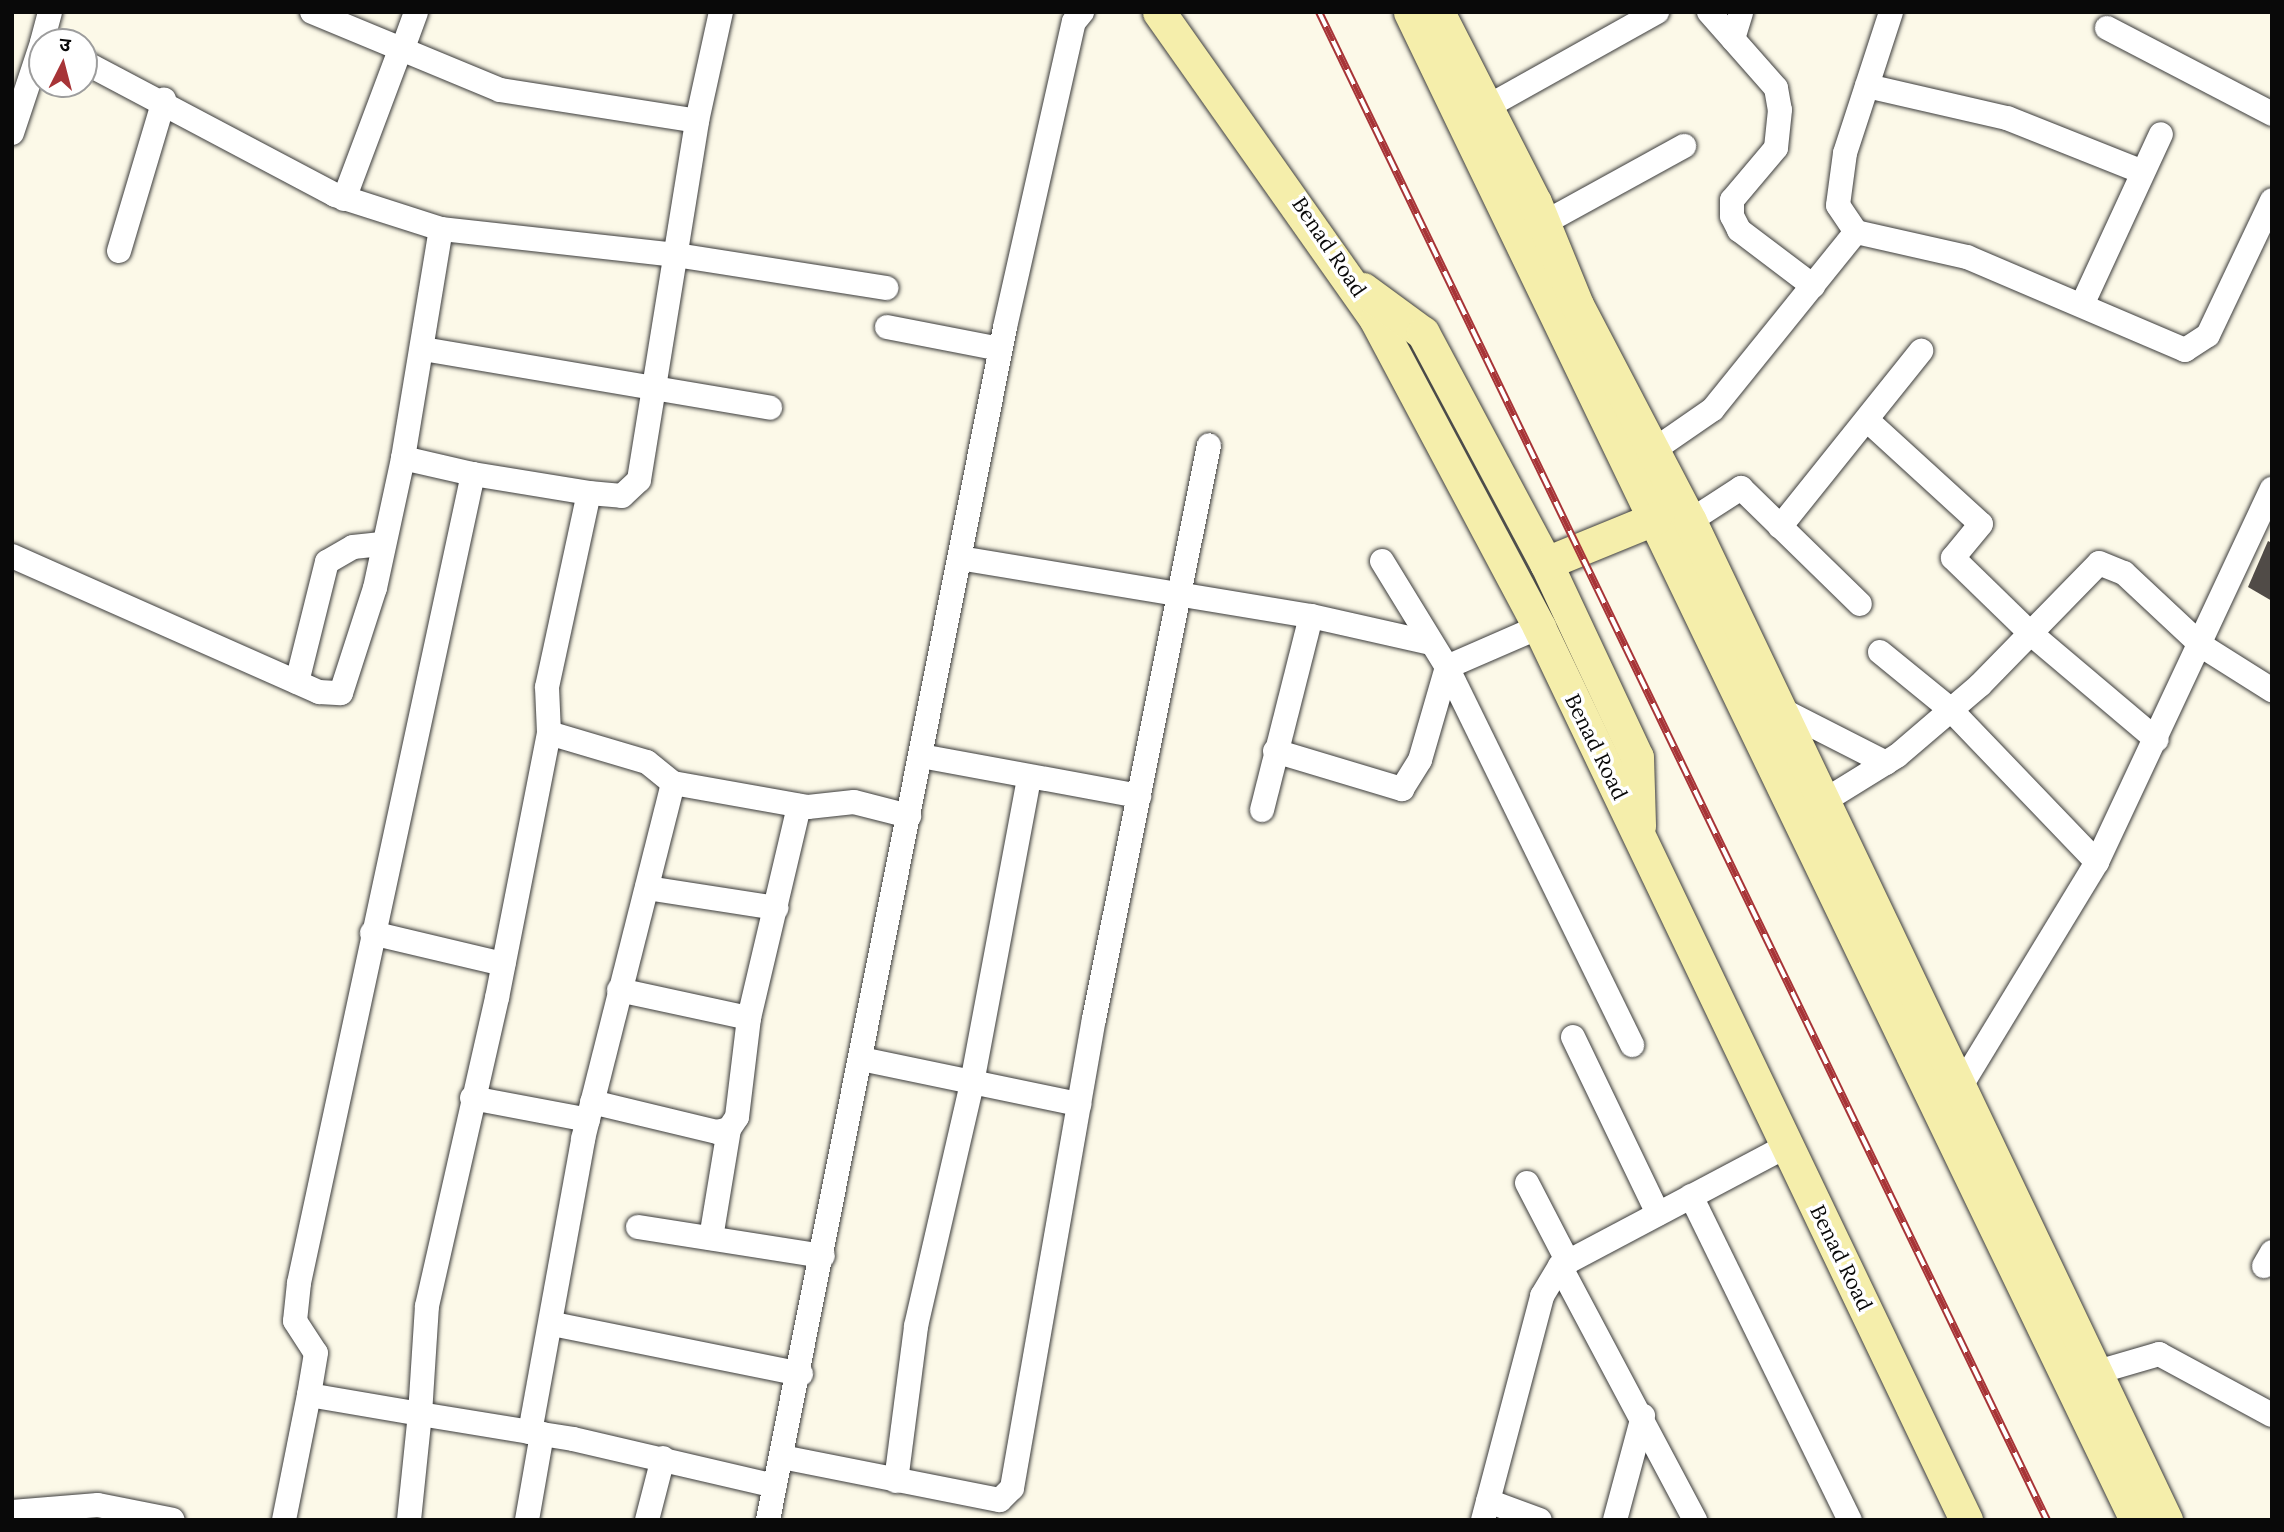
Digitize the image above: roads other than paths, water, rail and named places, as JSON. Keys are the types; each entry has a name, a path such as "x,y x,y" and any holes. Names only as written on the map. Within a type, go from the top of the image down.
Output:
{"street":[{"path":"312,12 500,90 697,121"},
{"path":"344,199 416,12"},
{"path":"403,458 473,474 589,493 632,493 654,386 697,121 721,12"},
{"path":"768,1520 801,1374 1000,349 1074,22 1082,12"},
{"name":"Benad Road","path":"1159,12 1355,283 1539,627 1966,1520"},
{"path":"1410,12 1654,519 1947,1096 2094,1373 2166,1520"},
{"path":"1438,12 1544,223 1577,305 1651,452 1690,521 1824,801 1947,1096 2136,1520"},
{"path":"1487,107 1657,12"},
{"path":"1709,12 1776,88 1782,133 1732,200 1732,216 1739,230 1813,286"},
{"path":"1733,39 1741,12"},
{"path":"1891,12 1844,153 1838,205 1856,232 1967,257 2185,350 2200,345 2272,200"},
{"path":"2107,28 2272,114"},
{"path":"98,69 164,100 236,147 344,199 441,229 676,255 886,288"},
{"path":"12,133 28,84"},
{"path":"1867,86 2007,118 2143,173"},
{"path":"119,251 164,100"},
{"path":"2082,305 2161,134"},
{"path":"1544,223 1684,146"},
{"path":"12,556 329,696 341,693 384,544 403,458 441,229"},
{"path":"1651,452 1713,409 1856,232"},
{"path":"1355,283 1423,333 1546,563 1637,757 1640,839"},
{"path":"887,327 1000,349"},
{"path":"423,349 654,386 771,408"},
{"path":"1780,527 1922,351"},
{"path":"1867,420 1981,524 1953,558 2029,632 2157,740"},
{"path":"782,1457 1000,1500 1012,1488 1079,1104 1176,595 1209,445"},
{"path":"284,1520 316,1353 295,1321 299,1283 372,933 473,474"},
{"path":"1690,521 1741,488 1860,604"},
{"path":"1947,1096 2097,862 2202,646 2272,489"},
{"path":"409,1520 428,1306 503,964 549,733 547,687 589,493"},
{"path":"1546,563 1654,519"},
{"path":"298,682 327,562 354,547 384,544"},
{"path":"960,558 1311,616 1431,643"},
{"path":"1382,561 1447,667 1632,1045"},
{"path":"1824,801 1886,763 1951,710 2092,567 2110,563 2202,646 2272,690"},
{"path":"1262,810 1311,616"},
{"path":"1447,667 1539,627"},
{"path":"1880,652 1951,710 2097,862"},
{"path":"1275,751 1402,789 1420,760 1447,667"},
{"path":"1780,709 1886,763"},
{"path":"549,733 647,762 673,783 799,806 854,802 909,816"},
{"path":"920,756 1139,796"},
{"path":"896,1480 916,1326 972,1083 1029,777"},
{"path":"527,1520 536,1433 590,1111 673,783"},
{"path":"711,1238 729,1129 737,1117 750,1018 799,806"},
{"path":"647,888 776,908"},
{"path":"372,933 503,964"},
{"path":"620,990 750,1018"},
{"path":"1573,1037 1658,1214"},
{"path":"861,1059 1079,1104"},
{"path":"472,1098 590,1111 717,1132 729,1129"},
{"path":"1540,1520 1485,1511 1542,1296 1564,1264 1787,1146"},
{"path":"1527,1183 1564,1264 1695,1520"},
{"path":"1691,1196 1850,1520"},
{"path":"638,1227 823,1256"},
{"path":"553,1324 801,1374"},
{"path":"2094,1373 2159,1354 2272,1415"},
{"path":"309,1395 536,1433 663,1458 775,1486"},
{"path":"1615,1520 1643,1416"},
{"path":"647,1520 663,1458"},
{"path":"12,1512 98,1505 173,1520"}],"railway":[{"path":"1319,12 2047,1520"}]}
